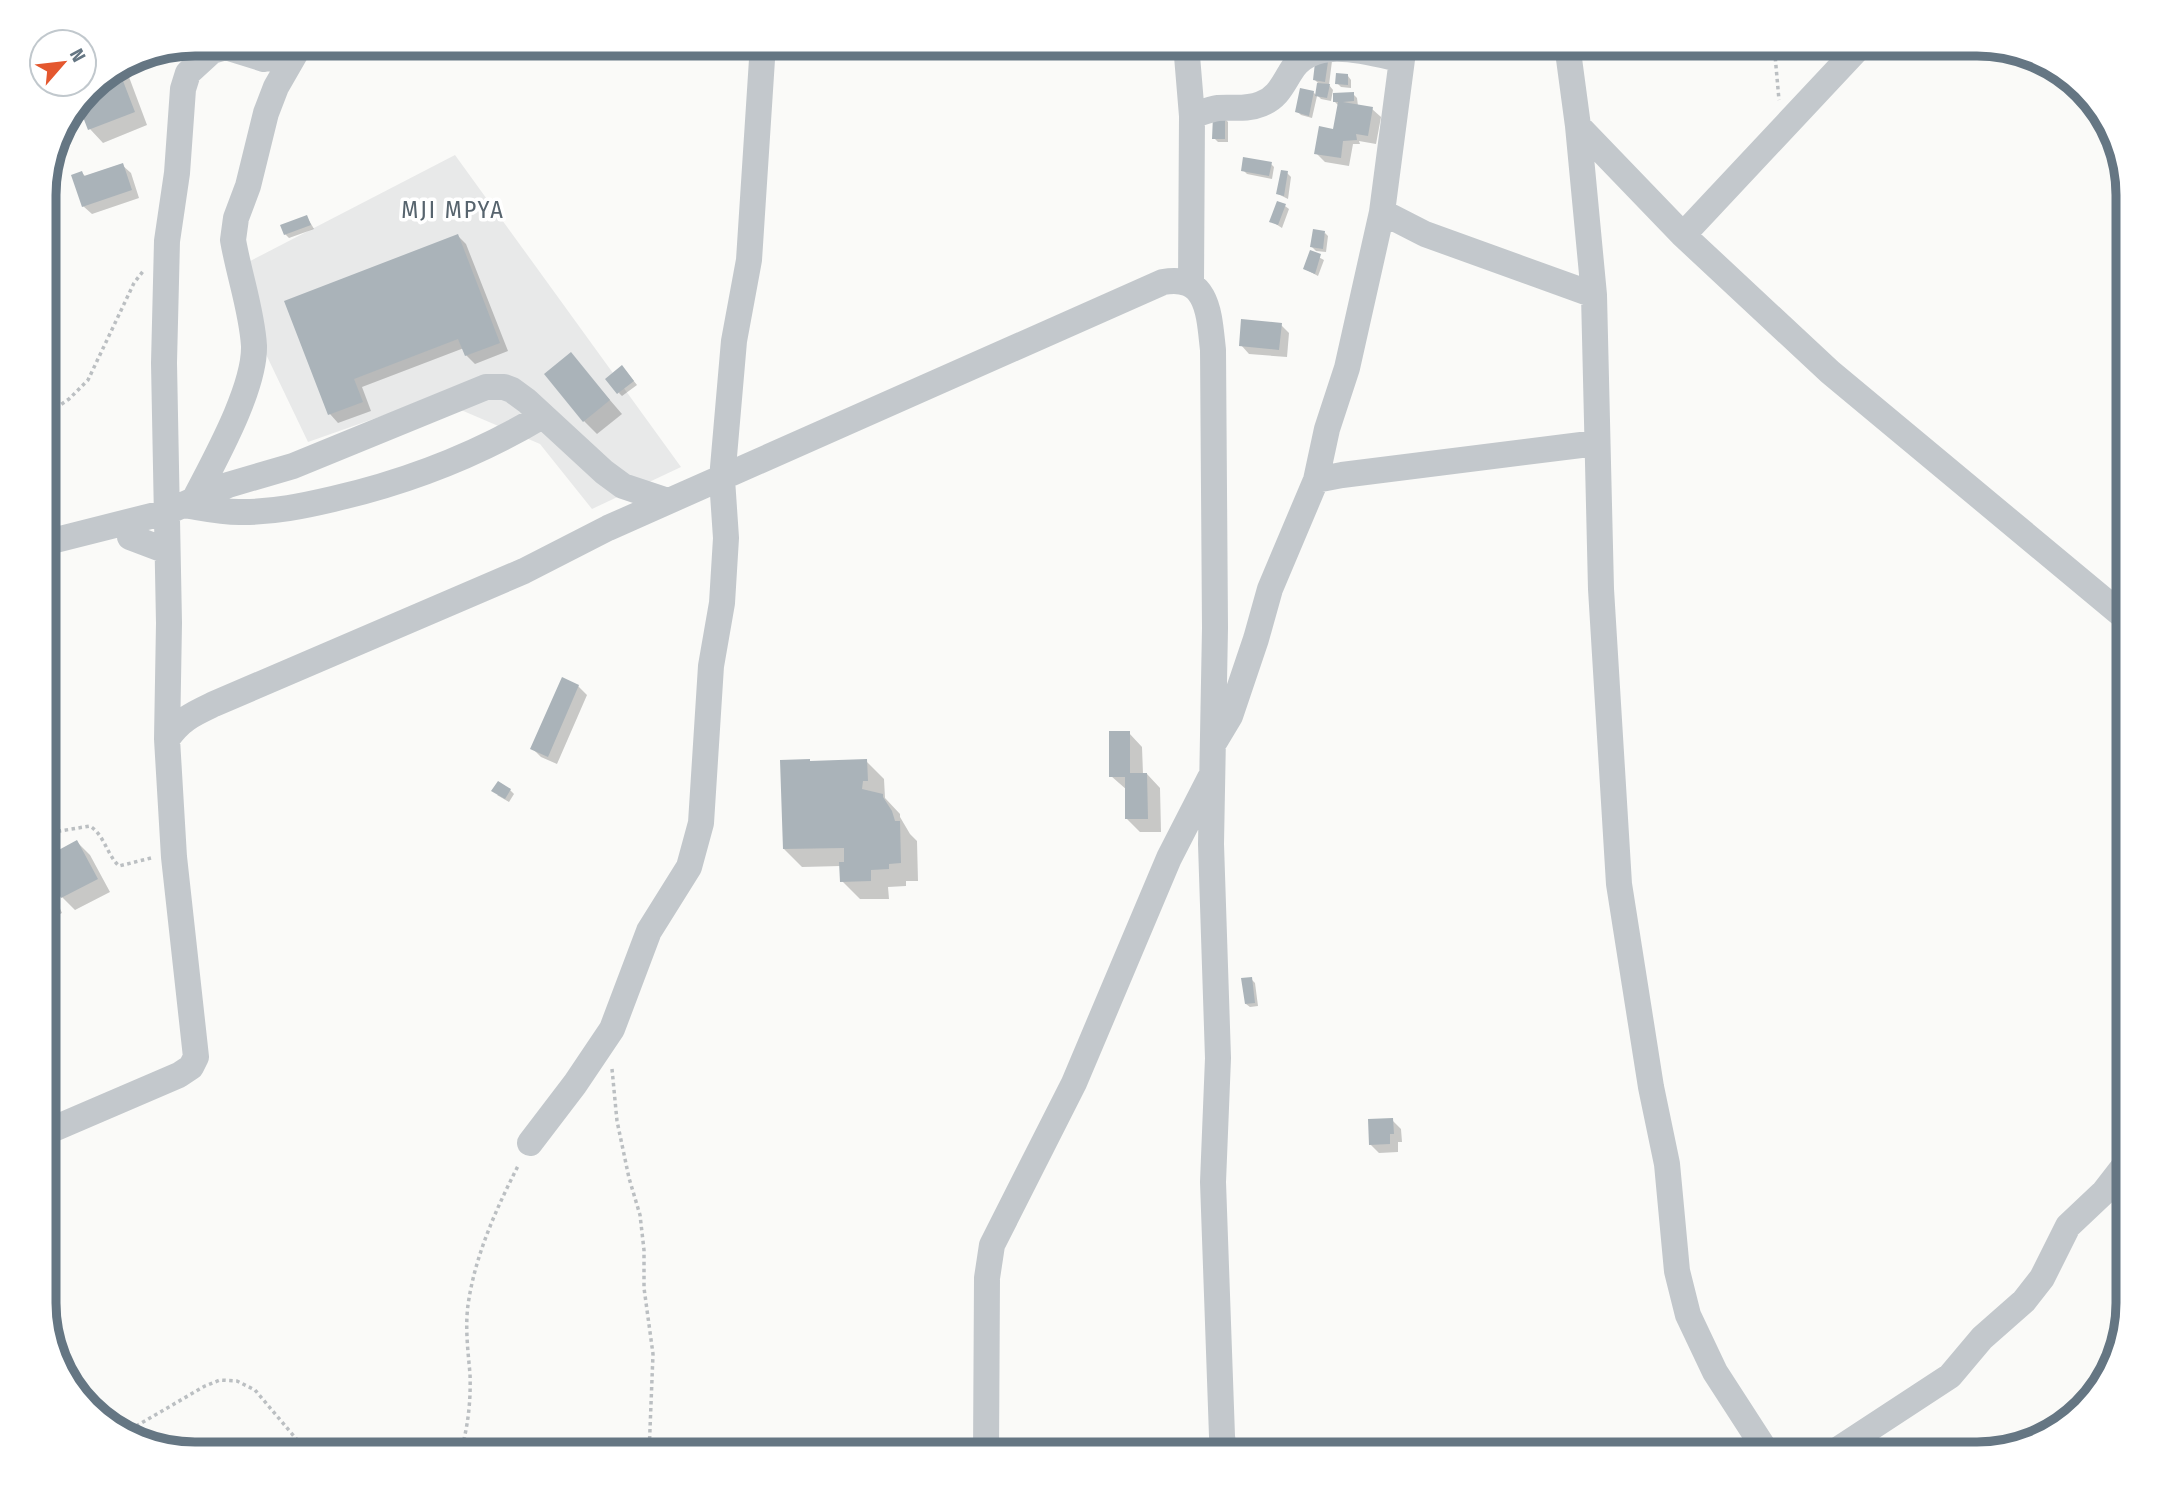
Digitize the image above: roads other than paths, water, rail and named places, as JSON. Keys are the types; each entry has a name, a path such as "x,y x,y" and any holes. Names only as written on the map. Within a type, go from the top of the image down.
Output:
{"street":[{"path":"182,506 164,363 167,241 177,173 183,89 188,73 207,56"},
{"path":"252,56 264,60 282,56"},
{"path":"56,1128 179,1075 194,1062 174,856 167,739 167,551 182,506 219,451 249,378 254,347 233,230 248,186 265,113 276,87 294,56"},
{"path":"530,1143 612,1029 649,930 690,867 701,823 705,732 711,666 722,603 726,538 722,479 734,341 749,260 762,56"},
{"path":"1187,56 1192,116 1191,283"},
{"path":"1192,116 1217,108 1260,105 1279,92 1297,62 1309,56"},
{"path":"1213,745 1230,716 1270,589 1316,480 1347,368 1382,212 1396,101 1398,56"},
{"path":"1569,56 1594,295 1601,590 1619,884 1651,1087 1667,1164 1677,1272 1688,1315 1715,1372 1760,1442"},
{"path":"1683,234 1851,56"},
{"path":"1578,126 1683,234 1830,372 2116,610"},
{"path":"1382,212 1425,234 1594,295"},
{"path":"167,739 183,720 214,704 524,571 608,528 1140,290 1177,280 1191,283 1202,295 1208,310 1213,349 1215,628 1211,845 1218,1058 1213,1182 1223,1442"},
{"path":"56,540 182,506 228,485 293,466 486,387 512,390 623,486 668,501"},
{"path":"182,506 239,513 271,511 380,488 436,469 502,440 542,416"},
{"path":"1316,480 1597,443"},
{"path":"130,537 167,551"},
{"path":"169,691 214,704"},
{"path":"986,1442 987,1278 992,1245 1073,1083 1168,858 1212,773"},
{"path":"1849,1442 1950,1376 1982,1338 2024,1301 2042,1278 2068,1226 2116,1177"}],"district":[{"name":"MJI MPYA","path":"453,210"}]}
